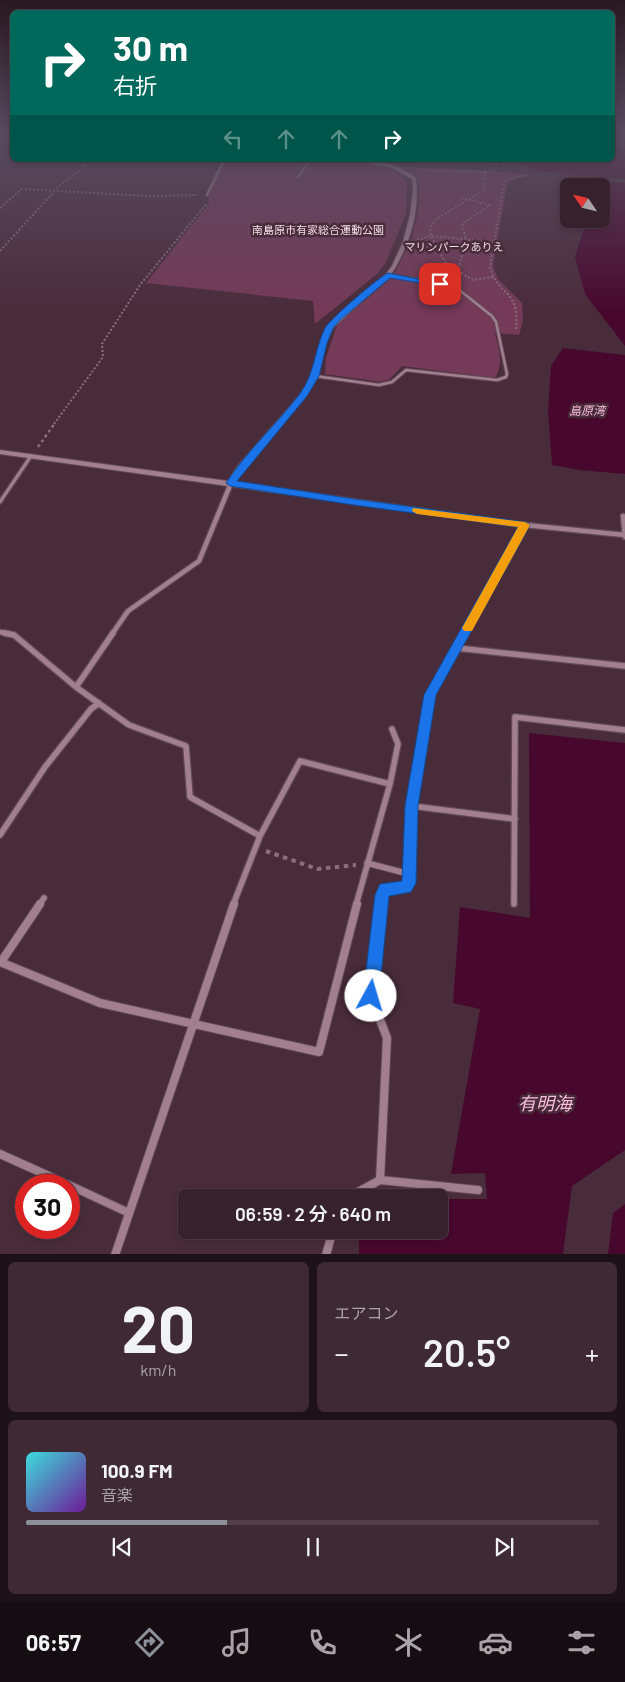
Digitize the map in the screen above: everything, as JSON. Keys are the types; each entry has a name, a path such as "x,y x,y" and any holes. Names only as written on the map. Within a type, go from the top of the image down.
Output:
{"street":[{"path":"76,687 128,612 200,561 230,483 303,396 315,376 323,343 330,327 388,276 395,266 406,240 413,212 414,194"},
{"path":"0,452 525,525 625,536 623,516"},
{"path":"380,1180 387,1038 371,996 382,895 386,888 406,888 409,883 412,806 430,695 525,525"},
{"path":"0,632 14,635 76,687 129,725 186,746 190,797 260,836"},
{"path":"457,648 625,666"},
{"path":"0,835 45,767 91,709 99,703"},
{"path":"514,904 515,718 625,730"},
{"path":"44,898 0,962 100,1003 319,1052 366,863 390,784 398,744 392,729"},
{"path":"115,1254 230,914 260,836 300,762 390,784"},
{"path":"412,806 515,819"},
{"path":"366,863 409,874"},
{"path":"0,1154 45,1174"},
{"path":"364,1189 380,1180 478,1190"},
{"path":"80,1190 129,1212"},
{"path":"326,1254 330,1239"}],"lane":[{"path":"315,376 378,385 392,382 406,370 497,380 506,377 507,374 496,322 492,316 453,285 388,276"},
{"path":"0,502 31,456"}],"path":[{"path":"0,208 17,194"},
{"path":"0,251 54,194"},
{"path":"31,456 103,357 102,344 140,285 208,202 206,195 149,196 103,194"},
{"path":"457,279 451,274 429,230 435,220 479,194"},
{"path":"502,194 490,267 493,277 513,300 517,311 516,329"},
{"path":"461,198 490,205 462,224 466,239 458,272 473,280 493,277"},
{"path":"406,240 418,240 431,236 493,242"},
{"path":"256,847 317,869 366,863"}],"green space":[{"name":"南島原市有家総合運動公園","path":"407,194 406,214 386,262 377,274 315,324 313,301 146,283 209,203 208,195"},
{"name":"マリンパークありえ","path":"419,194 506,194 493,266 498,279 522,303 523,320 519,335 495,333 500,362 495,378 402,366 390,379 381,382 325,374 326,358 337,325 393,276 412,238 418,213"}],"water":[{"path":"610,194 625,194 625,346 585,294 575,257 584,228 610,228"},
{"name":"島原湾","path":"563,348 625,355 625,474 580,470 552,465 548,412 551,366"},
{"name":"有明海","path":"529,733 625,743 625,1150 572,1186 563,1254 359,1254 359,1239 448,1239 448,1199 487,1199 485,1173 451,1174 480,1009 453,1003 460,907 530,918"},
{"path":"625,1204 625,1254 608,1254 613,1213"}],"slow traffic":[{"path":"417,511 525,525 468,628"}],"route":[{"path":"371,996 383,892 389,887 406,888 409,883 412,806 430,695 525,525 230,483 303,396 315,376 323,343 330,327 338,319 388,276 440,284"}]}
